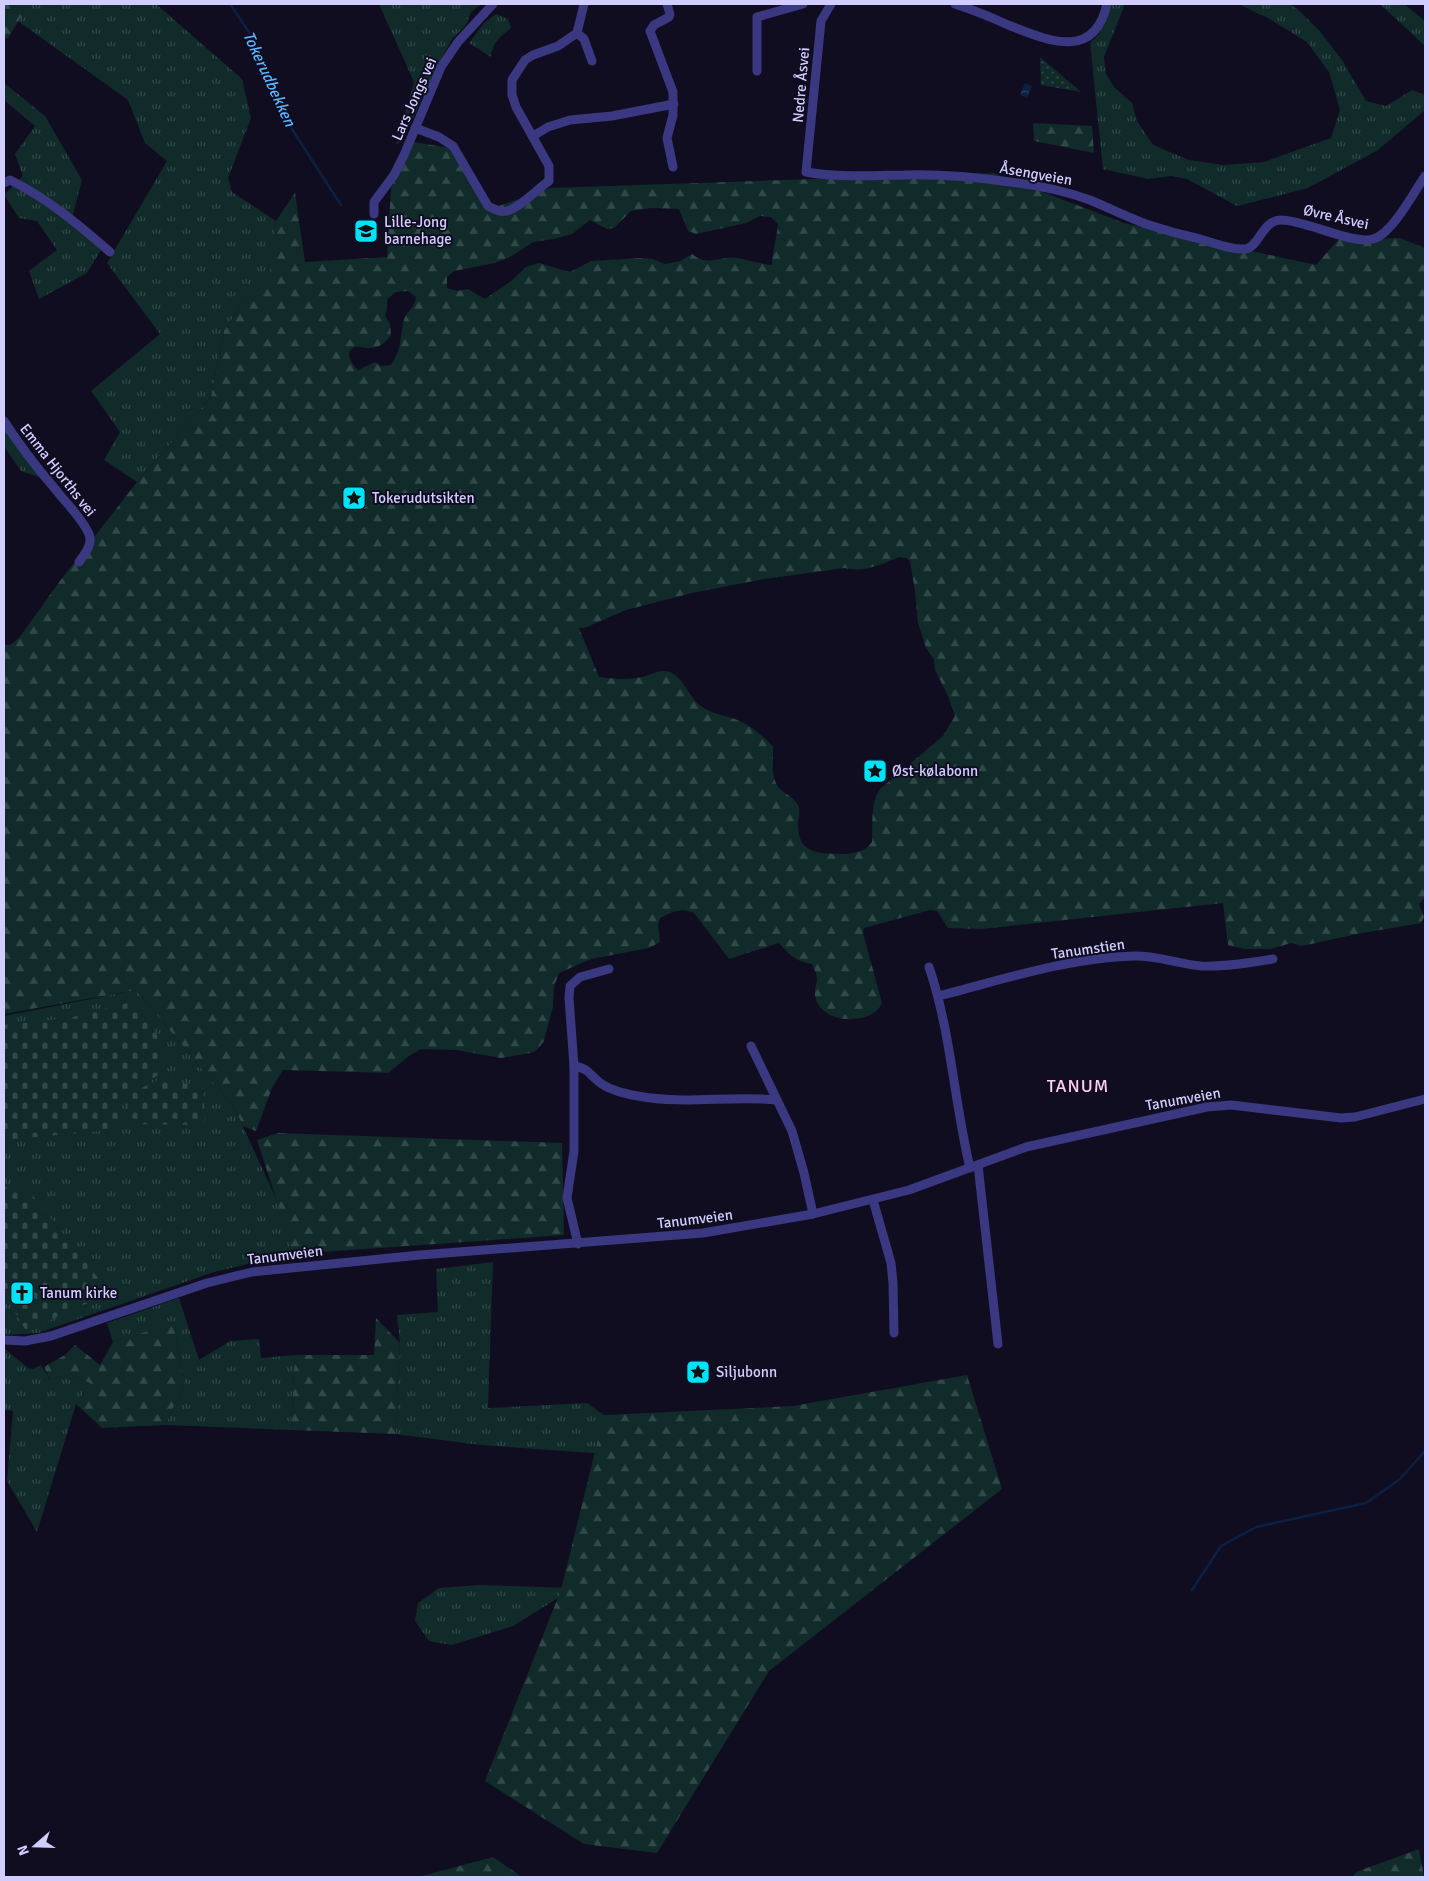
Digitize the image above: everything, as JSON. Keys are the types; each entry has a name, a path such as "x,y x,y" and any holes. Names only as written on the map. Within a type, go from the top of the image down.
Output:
{"street":[{"name":"Lars Jongs vei","path":"374,214 374,202 394,175 441,67 458,42 493,4"},
{"path":"415,128 439,138 452,146 488,206 498,211 506,212 516,207 549,181 550,166 516,107 512,95 512,80 525,60 558,46 576,33 584,4"},
{"path":"667,4 669,17 654,25 650,31 673,92 673,116 667,138 673,167"},
{"path":"757,70 757,17 803,4"},
{"name":"Nedre Åsvei","path":"806,172 821,21 831,4"},
{"path":"955,4 1042,38 1064,43 1078,41 1089,36 1100,25 1107,4"},
{"path":"576,33 584,39 592,61"},
{"path":"532,136 548,127 570,120 612,116 674,104"},
{"name":"Åsengveien","path":"806,172 829,176 912,175 1034,185 1090,200 1146,224 1230,247 1245,249 1252,246"},
{"name":"Øvre Åsvei","path":"1252,246 1269,225 1279,220 1296,222 1360,239 1372,240 1379,237 1392,225 1425,176"},
{"path":"4,183 10,180 24,187 72,220 110,252"},
{"name":"Emma Hjorths vei","path":"4,422 25,454 80,520 90,535 90,543 80,562"},
{"name":"Tanumstien","path":"938,996 1055,967 1105,958 1135,956 1201,966 1238,965 1273,960"},
{"path":"929,967 938,996 952,1064 964,1140 974,1166 998,1344"},
{"path":"578,1244 567,1198 574,1151 574,1066 569,998 570,986 580,977 609,969"},
{"path":"751,1046 792,1131 804,1172 813,1214"},
{"path":"574,1066 583,1068 590,1072 599,1082 616,1090 639,1096 678,1100 758,1098 777,1100"},
{"name":"Tanumveien","path":"4,1340 25,1341 51,1336 215,1281 245,1273 420,1255 703,1233 813,1214 873,1200 934,1182 1036,1144 1207,1107 1231,1105 1341,1118 1365,1115 1425,1099"},
{"path":"873,1200 891,1263 894,1333"}],"green space":[{"path":"4,4 29,4 8,38 4,39"},
{"path":"29,4 156,4 242,79 251,118 228,178 232,192 276,221 270,279 242,304 224,331 211,397 137,482 104,460 120,432 91,391 160,334 107,263 167,161 145,143 128,100 18,21"},
{"path":"379,4 481,4 471,12 466,25 452,39 438,64 402,142 396,144 414,82"},
{"path":"1112,4 1125,4 1104,57 1106,74 1114,87 1132,103 1137,121 1153,145 1189,160 1223,165 1264,162 1331,138 1340,110 1329,72 1307,42 1268,18 1238,4 1289,4 1296,8 1319,30 1342,60 1366,101 1386,106 1412,90 1425,95 1425,110 1378,150 1308,188 1237,206 1187,179 1171,176 1148,179 1103,169 1090,43 1099,34"},
{"path":"1380,4 1404,4 1425,21 1425,46"},
{"path":"496,14 508,19 511,28 495,44 491,57 469,43 485,22"},
{"path":"1040,57 1081,92 1041,85"},
{"path":"4,83 45,116 82,180 71,222 101,250 87,273 39,299 29,271 57,250 37,221 19,218 4,195 23,176 15,154 35,126 4,100"},
{"path":"1033,123 1092,126 1094,153 1034,141"},
{"path":"414,142 455,149 490,209 550,188 993,173 1124,223 1316,265 1338,240 1400,238 1425,248 1425,897 1419,904 1424,917 1421,923 1302,946 1291,943 1271,949 1244,949 1228,945 1223,903 981,929 948,928 937,911 930,910 864,928 863,933 882,1003 876,1011 868,1016 847,1019 832,1016 821,1008 815,993 817,977 812,964 802,962 794,957 779,943 729,959 694,913 685,910 677,911 660,918 658,925 660,942 649,948 591,959 559,973 554,986 553,1006 544,1041 537,1050 531,1053 501,1058 456,1050 421,1049 388,1073 283,1070 272,1088 256,1131 243,1126 234,1107 136,990 4,1014 4,645 10,645 19,638 60,581 137,482 211,397 224,331 242,304 269,279 276,221 295,193 305,262 387,257 391,188","holes":["651,208 679,209 688,231 696,234 746,223 760,216 771,217 778,224 772,265 737,258 709,261 692,254 680,261 665,264 653,259 640,258 591,261 570,272 539,263 526,267 511,281 485,299 468,289 457,291 447,288 447,277 454,271 495,263 510,257 533,242 572,234 590,220 607,229 614,228 631,211","408,291 416,297 414,305 404,320 395,359 391,365 381,366 375,362 358,370 351,362 349,355 351,349 355,347 371,348 378,346 384,343 391,335 390,324 385,316 387,299 396,292","899,557 910,561 918,623 926,648 934,660 935,670 948,696 955,716 943,736 880,789 873,808 872,842 866,848 854,853 818,852 806,847 802,842 798,825 799,807 777,785 773,775 773,746 762,736 742,722 702,707 680,680 670,672 661,671 631,679 599,677 579,628 587,627 626,610 692,593 764,579 845,568 866,569"]},
{"path":"4,424 42,478 21,471 4,446"},
{"path":"136,990 234,1107 303,1257 252,1263 214,1272 38,1333 4,1335 4,1016"},
{"path":"132,1002 146,1010 160,1043 163,1073 134,1088 123,1090 121,1129 4,1140 4,1025 69,1018"},
{"path":"171,1074 175,1084 200,1084 203,1088 205,1120 201,1125 129,1124 125,1094"},
{"path":"278,1133 562,1143 564,1235 294,1254 257,1140"},
{"path":"4,1187 21,1190 34,1197 110,1293 26,1331 4,1293"},
{"path":"493,1262 488,1408 587,1403 604,1415 606,1454 481,1445 395,1434 400,1343 397,1315 438,1312 436,1269"},
{"path":"179,1298 199,1360 230,1341 259,1339 261,1358 295,1355 291,1430 165,1425 184,1385 174,1324 113,1342 107,1323"},
{"path":"376,1318 400,1343 395,1434 291,1430 295,1355 374,1355"},
{"path":"174,1323 184,1385 165,1425 102,1428 76,1404 90,1383 69,1374 50,1380 44,1367 65,1355 75,1345 100,1365 113,1342"},
{"path":"4,1348 28,1368 33,1369 41,1365 50,1380 69,1374 90,1383 76,1404 37,1532 7,1481 13,1411 4,1410"},
{"path":"967,1375 1002,1489 769,1671 657,1853 584,1844 485,1781 561,1590 604,1415 793,1406"},
{"path":"479,1585 574,1588 513,1626 452,1645 429,1641 415,1621 418,1603 439,1588"},
{"path":"1419,1849 1424,1877 1353,1877 1356,1872"},
{"path":"493,1857 522,1877 418,1877"}],"water":[{"path":"1025,83 1032,86 1027,98 1020,95"}],"waterway":[{"name":"Tokerudbekken","path":"230,4 251,35 286,120 341,205"},
{"path":"1192,1590 1221,1546 1256,1527 1366,1503 1399,1480 1425,1451"}],"place":[{"name":"Lille-Jong barnehage","path":"366,231"},
{"name":"Tokerudutsikten","path":"354,498"},
{"name":"Øst-kølabonn","path":"875,771"},
{"name":"Tanum kirke","path":"22,1293"},
{"name":"Siljubonn","path":"698,1372"}],"district":[{"name":"TANUM","path":"1078,1086"}]}
